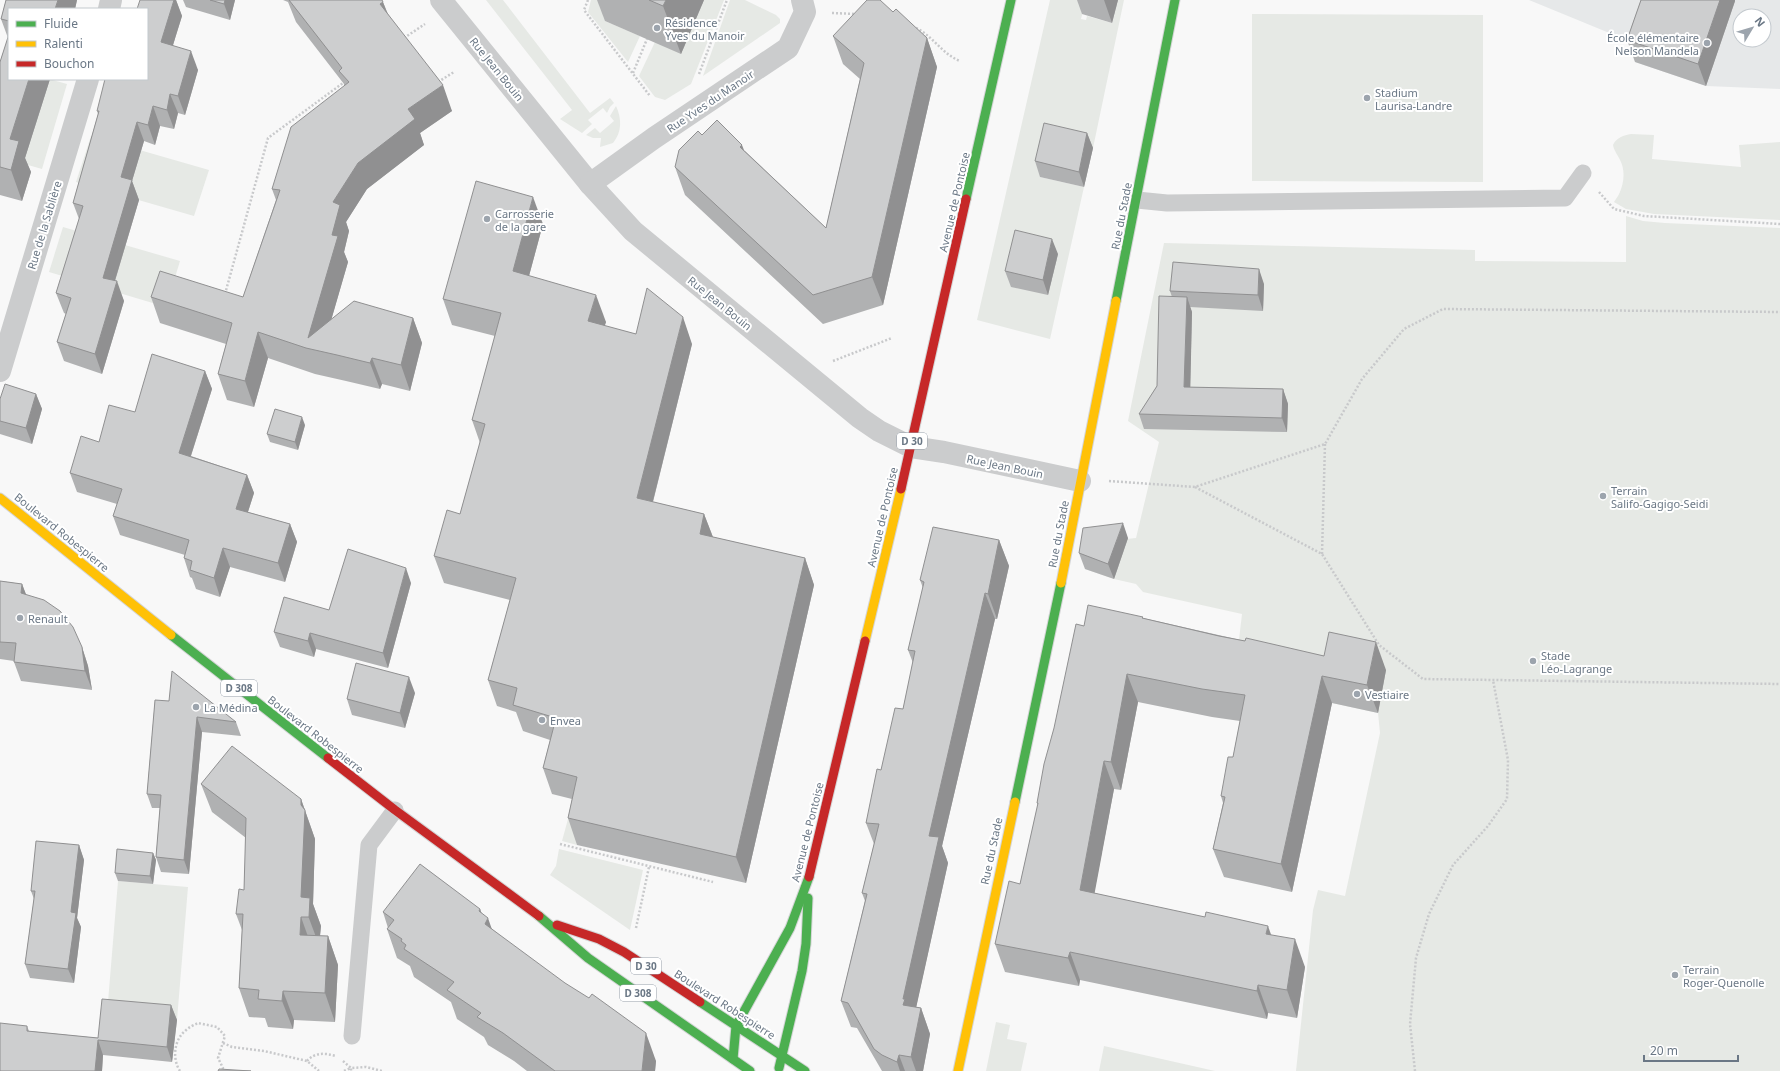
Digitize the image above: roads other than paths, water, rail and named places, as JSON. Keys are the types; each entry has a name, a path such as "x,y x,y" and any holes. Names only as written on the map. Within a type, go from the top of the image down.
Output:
{"main road":[{"name":"Avenue de Pontoise","path":"736,1026 784,939 808,881 911,447 1012,0"},
{"name":"Rue du Stade","path":"958,1071 1061,583 1175,0"},
{"name":"Boulevard Robespierre","path":"0,498 285,725 395,810 547,922 588,958 750,1071"},
{"name":"Boulevard Robespierre","path":"778,1071 802,971 806,944 808,881"},
{"name":"Boulevard Robespierre","path":"547,922 599,939 624,952 805,1071"},
{"path":"733,1071 736,1026"}],"street":[{"name":"Rue Jean Bouin","path":"441,0 590,184 633,231 879,431 911,447 944,452 1080,481"},
{"name":"Rue Yves du Manoir","path":"590,184 654,138 788,48 803,6"},
{"name":"Rue de la Sablière","path":"0,371 88,80"}],"lane":[{"path":"1137,200 1167,203 1565,198 1583,173"},
{"path":"352,1036 369,845 395,810"}],"place":[{"name":"Résidence Yves du Manoir","path":"657,28"},
{"name":"École élémentaire Nelson Mandela","path":"1707,43"},
{"name":"Stadium Laurisa-Landre","path":"1367,98"},
{"name":"Carrosserie de la gare","path":"487,219"},
{"name":"Terrain Salifo-Gagigo-Seidi","path":"1603,496"},
{"name":"Renault","path":"20,618"},
{"name":"Stade Léo-Lagrange","path":"1533,661"},
{"name":"Vestiaire","path":"1357,694"},
{"name":"La Médina","path":"196,707"},
{"name":"Envea","path":"542,720"},
{"name":"Terrain Roger-Quenolle","path":"1675,975"}]}
